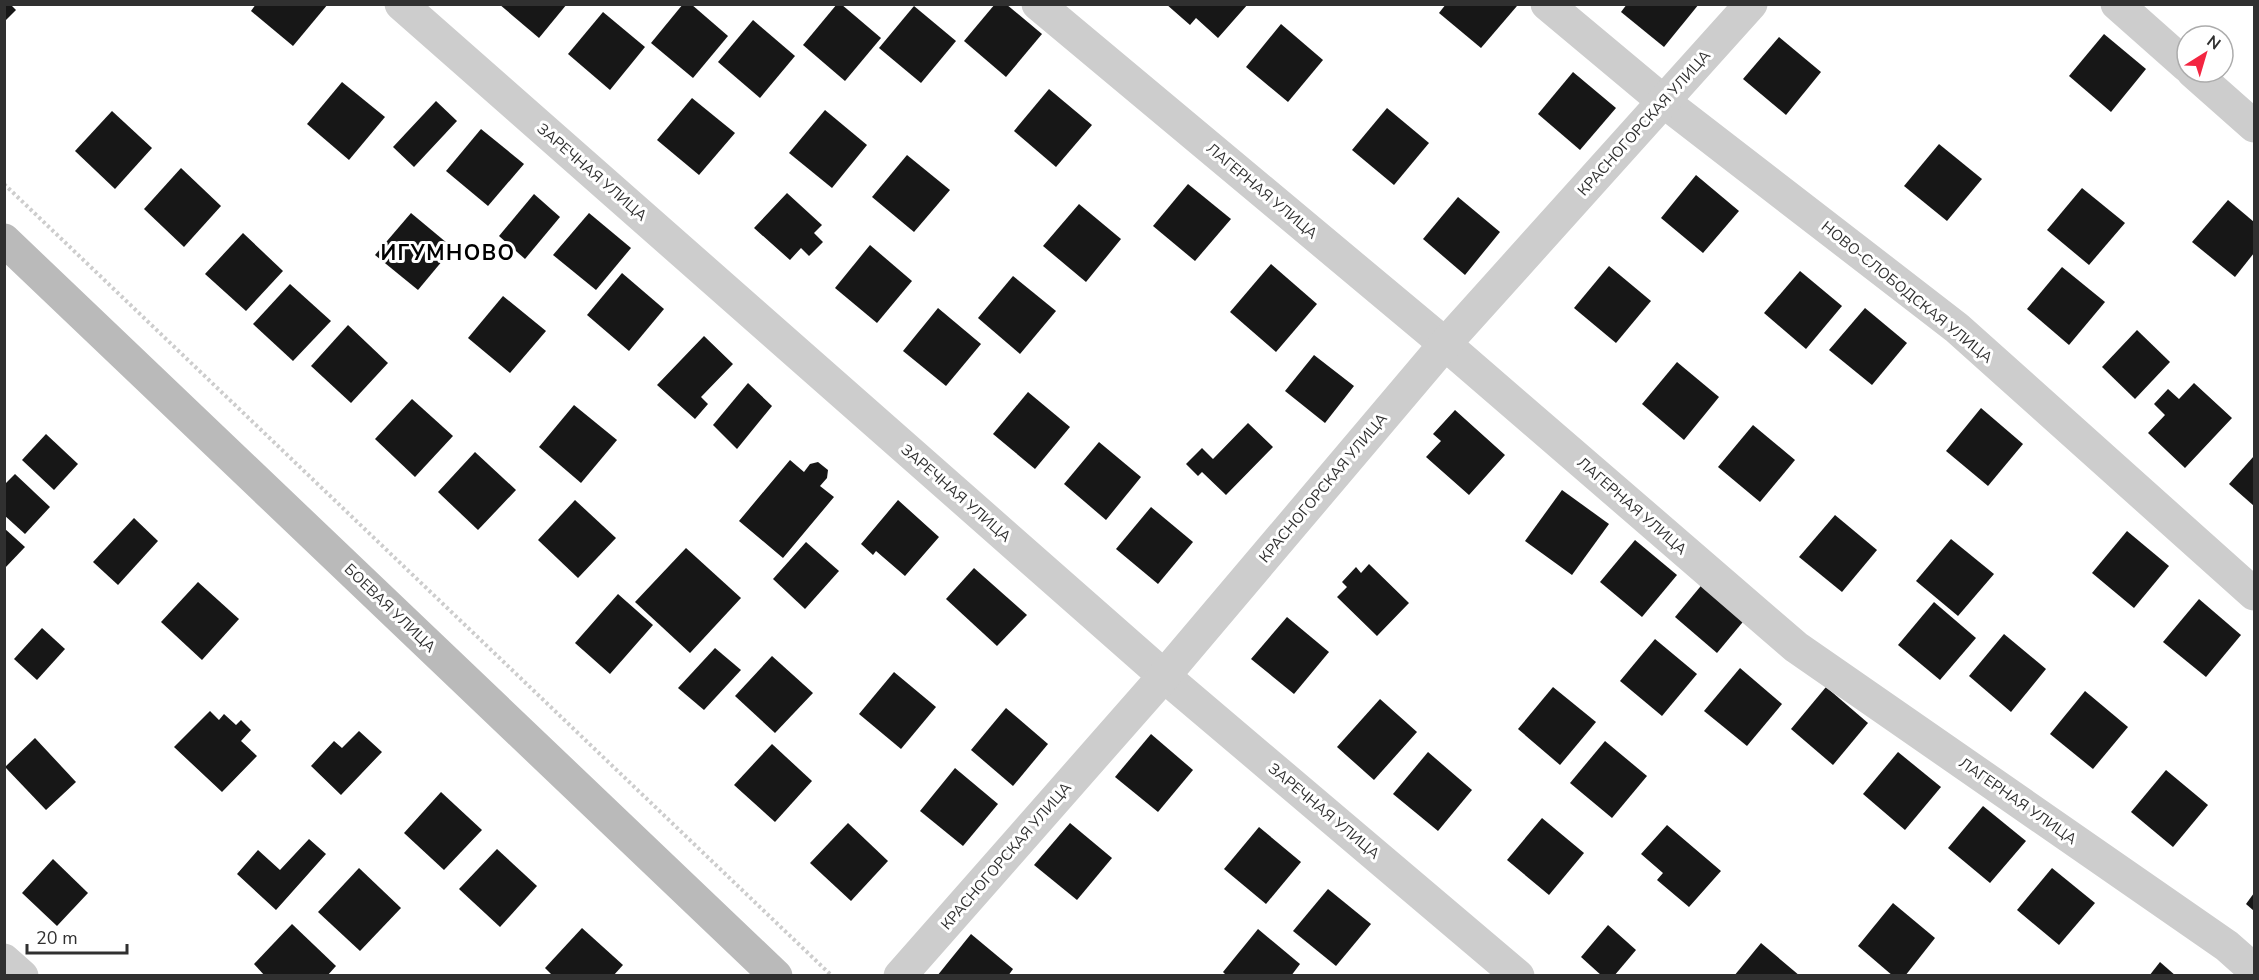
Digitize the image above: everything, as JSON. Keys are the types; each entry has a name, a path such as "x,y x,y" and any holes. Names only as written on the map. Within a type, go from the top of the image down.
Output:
{"main road":[{"name":"БОЕВАЯ УЛИЦА","path":"4,240 776,975"}],"street":[{"name":"ЗАРЕЧНАЯ УЛИЦА","path":"401,4 1164,676 1518,975"},
{"name":"ЛАГЕРНАЯ УЛИЦА","path":"1038,4 1445,344 1796,647 2227,946 2254,970"},
{"name":"НОВО-СЛОБОДСКАЯ УЛИЦА","path":"1547,4 1663,101 1957,328 2254,594"},
{"name":"КРАСНОГОРСКАЯ УЛИЦА","path":"900,975 1164,676 1445,344 1750,4"},
{"path":"2117,4 2175,55"},
{"path":"2207,84 2254,126"},
{"path":"4,960 22,975"}],"path":[{"path":"4,184 832,975"}],"building":[{"path":"4,4 10,4 16,10 4,22"},
{"path":"256,4 328,4 293,46 251,11"},
{"path":"499,4 567,4 539,38"},
{"path":"683,4 691,4 728,36 693,78 651,43"},
{"path":"837,4 841,4 881,38 845,81 803,45"},
{"path":"995,4 1006,4 1042,34 1006,77 964,41"},
{"path":"1166,4 1248,4 1218,38 1196,18 1190,25"},
{"path":"1446,4 1515,4 1517,6 1481,48 1439,13"},
{"path":"1627,4 1699,4 1664,47 1621,12"},
{"path":"914,6 956,41 921,83 879,48"},
{"path":"603,12 645,47 610,90 568,54"},
{"path":"753,20 795,56 760,98 718,62"},
{"path":"1281,24 1323,60 1288,102 1246,67"},
{"path":"2104,34 2146,69 2111,112 2069,76"},
{"path":"1779,37 1821,72 1786,115 1743,79"},
{"path":"1573,72 1616,108 1580,150 1538,114"},
{"path":"342,82 385,117 349,160 307,124"},
{"path":"1049,89 1092,125 1056,167 1014,131"},
{"path":"692,98 735,133 699,175 657,140"},
{"path":"436,101 457,121 414,167 393,147"},
{"path":"1387,108 1429,143 1394,185 1352,150"},
{"path":"825,110 867,145 832,188 789,153"},
{"path":"112,111 152,148 115,189 75,151"},
{"path":"481,129 524,164 488,206 446,171"},
{"path":"1939,144 1982,179 1947,221 1904,186"},
{"path":"907,155 950,190 914,232 872,197"},
{"path":"181,168 221,206 184,247 144,209"},
{"path":"1696,175 1739,211 1703,253 1661,218"},
{"path":"1188,184 1231,219 1195,261 1153,226"},
{"path":"2082,188 2125,223 2089,265 2047,230"},
{"path":"787,193 822,225 814,233 823,242 809,256 801,248 790,260 754,228"},
{"path":"534,194 560,217 525,259 499,236"},
{"path":"1458,197 1500,232 1465,275 1423,239"},
{"path":"2228,200 2254,222 2254,253 2235,277 2192,242"},
{"path":"1079,204 1121,239 1086,282 1043,246"},
{"path":"411,213 453,248 418,290 375,255"},
{"path":"589,213 631,248 596,290 553,255"},
{"path":"243,233 283,271 246,311 205,274"},
{"path":"870,245 912,281 877,323 835,288"},
{"path":"1271,264 1317,304 1276,352 1230,312"},
{"path":"1609,266 1651,301 1616,343 1574,308"},
{"path":"2062,267 2105,302 2069,345 2027,309"},
{"path":"1800,271 1842,306 1806,349 1764,313"},
{"path":"622,273 664,309 629,351 587,315"},
{"path":"1013,276 1056,311 1020,354 978,318"},
{"path":"290,284 331,321 293,361 253,324"},
{"path":"503,296 546,331 510,373 468,338"},
{"path":"938,308 981,344 946,386 903,351"},
{"path":"1865,308 1907,343 1872,385 1829,350"},
{"path":"348,325 388,363 351,403 311,366"},
{"path":"2137,330 2170,362 2135,399 2102,367"},
{"path":"704,336 733,364 701,397 708,404 695,419 657,385"},
{"path":"1314,355 1354,386 1325,423 1285,391"},
{"path":"1677,362 1719,397 1684,440 1642,404"},
{"path":"748,383 772,406 737,449 713,425"},
{"path":"2194,383 2232,418 2185,468 2148,433 2165,415 2154,404 2168,389 2179,399"},
{"path":"1028,392 1070,427 1035,469 993,434"},
{"path":"412,399 453,436 415,477 375,439"},
{"path":"574,405 617,440 581,483 539,447"},
{"path":"1981,408 2023,444 1988,486 1946,451"},
{"path":"1455,410 1505,455 1469,495 1426,457 1441,441 1433,434"},
{"path":"1248,423 1273,447 1226,495 1202,472 1198,476 1186,464 1202,448 1213,459"},
{"path":"1753,425 1795,460 1760,502 1718,467"},
{"path":"46,434 78,464 54,490 22,460"},
{"path":"1099,442 1141,477 1106,520 1064,484"},
{"path":"475,452 516,490 478,530 438,492"},
{"path":"2254,456 2254,506 2229,484"},
{"path":"790,460 804,472 810,464 818,462 828,470 827,478 820,486 834,497 783,558 739,521"},
{"path":"15,474 50,507 25,534 4,515 4,485"},
{"path":"1562,490 1609,524 1572,575 1525,541"},
{"path":"575,500 616,538 578,578 538,540"},
{"path":"898,500 939,537 905,576 876,551 873,555 861,544"},
{"path":"1151,507 1193,542 1158,584 1116,549"},
{"path":"1835,515 1877,550 1842,592 1799,557"},
{"path":"134,518 158,541 118,585 93,562"},
{"path":"4,528 25,547 4,569"},
{"path":"2127,531 2169,566 2134,608 2092,573"},
{"path":"1951,539 1994,574 1958,616 1916,581"},
{"path":"1635,540 1677,575 1642,617 1600,582"},
{"path":"806,542 839,571 805,609 773,579"},
{"path":"686,548 741,598 690,653 635,602"},
{"path":"1369,564 1409,603 1377,636 1337,597 1347,587 1342,582 1356,567 1361,573"},
{"path":"974,568 1027,615 997,646 946,599"},
{"path":"1710,575 1752,611 1717,653 1675,617"},
{"path":"198,582 239,619 202,660 161,622"},
{"path":"618,594 653,625 610,674 575,643"},
{"path":"2199,599 2241,635 2206,677 2163,642"},
{"path":"1934,602 1976,638 1940,680 1898,645"},
{"path":"1287,617 1329,652 1294,694 1251,659"},
{"path":"42,628 65,649 37,680 14,659"},
{"path":"2004,634 2046,669 2011,712 1969,676"},
{"path":"1655,639 1697,674 1662,716 1620,681"},
{"path":"715,648 741,670 704,710 678,688"},
{"path":"772,656 813,693 775,733 735,696"},
{"path":"1740,668 1782,704 1747,746 1704,711"},
{"path":"894,672 936,707 901,749 859,714"},
{"path":"1553,687 1596,722 1560,765 1518,729"},
{"path":"1826,687 1868,723 1833,765 1791,729"},
{"path":"2085,691 2128,727 2093,769 2050,734"},
{"path":"1380,699 1417,732 1374,780 1337,747"},
{"path":"1006,708 1048,744 1013,786 971,750"},
{"path":"210,711 219,720 224,714 236,725 241,720 251,730 241,741 257,756 222,792 174,747"},
{"path":"359,731 382,752 341,795 311,766 334,741 342,748"},
{"path":"1151,734 1193,770 1158,812 1115,777"},
{"path":"35,738 76,782 46,810 5,767"},
{"path":"1605,741 1647,776 1612,818 1570,783"},
{"path":"772,744 812,781 775,822 734,785"},
{"path":"1428,752 1472,790 1438,831 1393,794"},
{"path":"1898,752 1941,787 1905,830 1863,794"},
{"path":"955,768 998,804 963,846 920,811"},
{"path":"2166,770 2208,805 2173,847 2131,812"},
{"path":"441,792 482,830 444,870 404,833"},
{"path":"1983,806 2026,841 1990,883 1948,848"},
{"path":"1542,818 1584,853 1549,895 1507,860"},
{"path":"848,823 888,861 851,901 810,863"},
{"path":"1070,823 1112,858 1077,900 1034,865"},
{"path":"1667,825 1721,871 1689,907 1657,880 1663,873 1641,854"},
{"path":"1259,827 1301,862 1266,904 1224,869"},
{"path":"309,839 326,854 276,910 237,874 258,850 280,870"},
{"path":"497,849 537,886 500,927 459,889"},
{"path":"53,859 88,893 57,926 22,893"},
{"path":"359,868 401,908 360,951 318,912"},
{"path":"2052,868 2095,903 2059,945 2017,910"},
{"path":"1328,889 1371,924 1336,966 1293,931"},
{"path":"2254,893 2254,911 2246,904"},
{"path":"1893,903 1935,938 1905,976 1893,976 1858,946"},
{"path":"292,924 336,966 327,976 265,976 254,964"},
{"path":"1608,925 1636,950 1614,976 1602,976 1581,957"},
{"path":"582,928 623,965 613,976 553,976 545,968"},
{"path":"1258,929 1300,964 1291,976 1227,976 1223,972"},
{"path":"971,934 1013,969 1008,976 937,976"},
{"path":"1761,943 1800,976 1734,976"},
{"path":"2160,962 2176,976 2149,976"}],"district":[{"name":"ИГУМНОВО","path":"448,253"}]}
